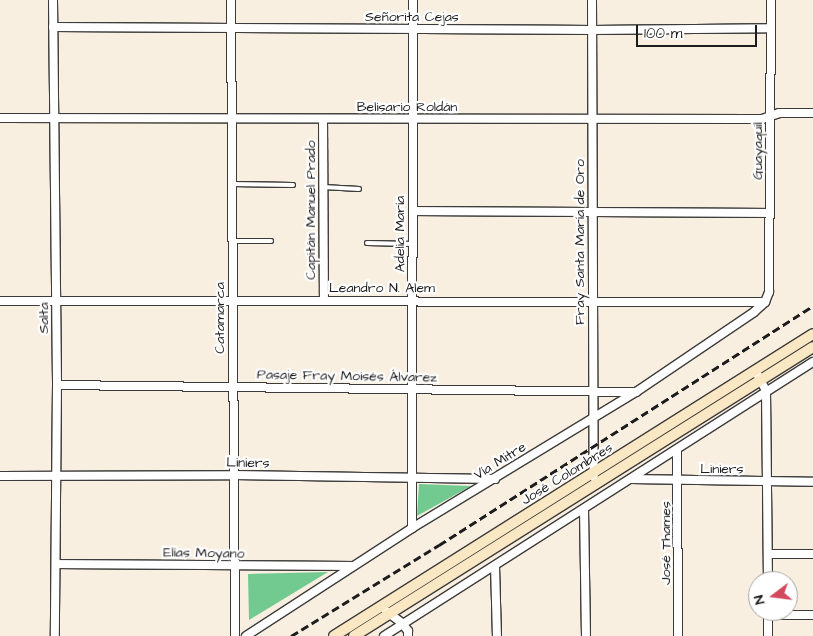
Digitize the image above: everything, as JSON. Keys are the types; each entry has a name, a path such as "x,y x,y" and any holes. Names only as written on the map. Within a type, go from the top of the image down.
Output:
{"main road":[{"name":"José Colombres","path":"354,636 385,610 593,473 813,334"},
{"name":"José Colombres","path":"334,636 385,610 596,484 813,347"}],"street":[{"name":"Salta","path":"53,0 53,118 57,301 55,636"},
{"name":"Catamarca","path":"232,0 235,636"},
{"name":"Adelia María","path":"412,528 413,0"},
{"name":"Fray Santa María de Oro","path":"592,0 594,211 592,418 593,473 596,484"},
{"name":"Guayaquil","path":"765,302 769,292 771,0"},
{"name":"Señorita Cejas","path":"53,27 414,30 771,28"},
{"name":"Belisario Roldán","path":"0,118 762,119 779,113 813,113"},
{"name":"Capitán Manuel Prado","path":"323,119 324,301"},
{"path":"413,211 770,213"},
{"name":"Leandro N. Alem","path":"0,300 765,302"},
{"name":"Vía Mitre","path":"246,636 412,528 496,479 636,392 754,312 765,302"},
{"path":"384,636 813,362"},
{"path":"755,370 766,391 768,571"},
{"name":"Pasaje Fray Moisés Álvarez","path":"57,385 636,392"},
{"name":"José Thames","path":"677,450 678,636"},
{"name":"Liniers","path":"0,476 234,475 496,479"},
{"name":"Liniers","path":"631,479 813,482"},
{"path":"584,509 586,636"},
{"path":"768,554 813,554"},
{"name":"Elías Moyano","path":"56,564 352,566"},
{"path":"496,566 497,636"},
{"path":"385,610 402,623 408,631 408,636"},
{"path":"798,614 813,615"},
{"path":"768,621 768,636"}],"lane":[{"path":"232,184 293,185"},
{"path":"323,187 359,189"},
{"path":"232,241 271,241"},
{"path":"367,243 413,244"}],"green space":[{"path":"419,484 471,486 417,516"},
{"path":"328,572 249,620 248,574"}],"railway":[{"path":"291,636 439,545 813,306"}]}
